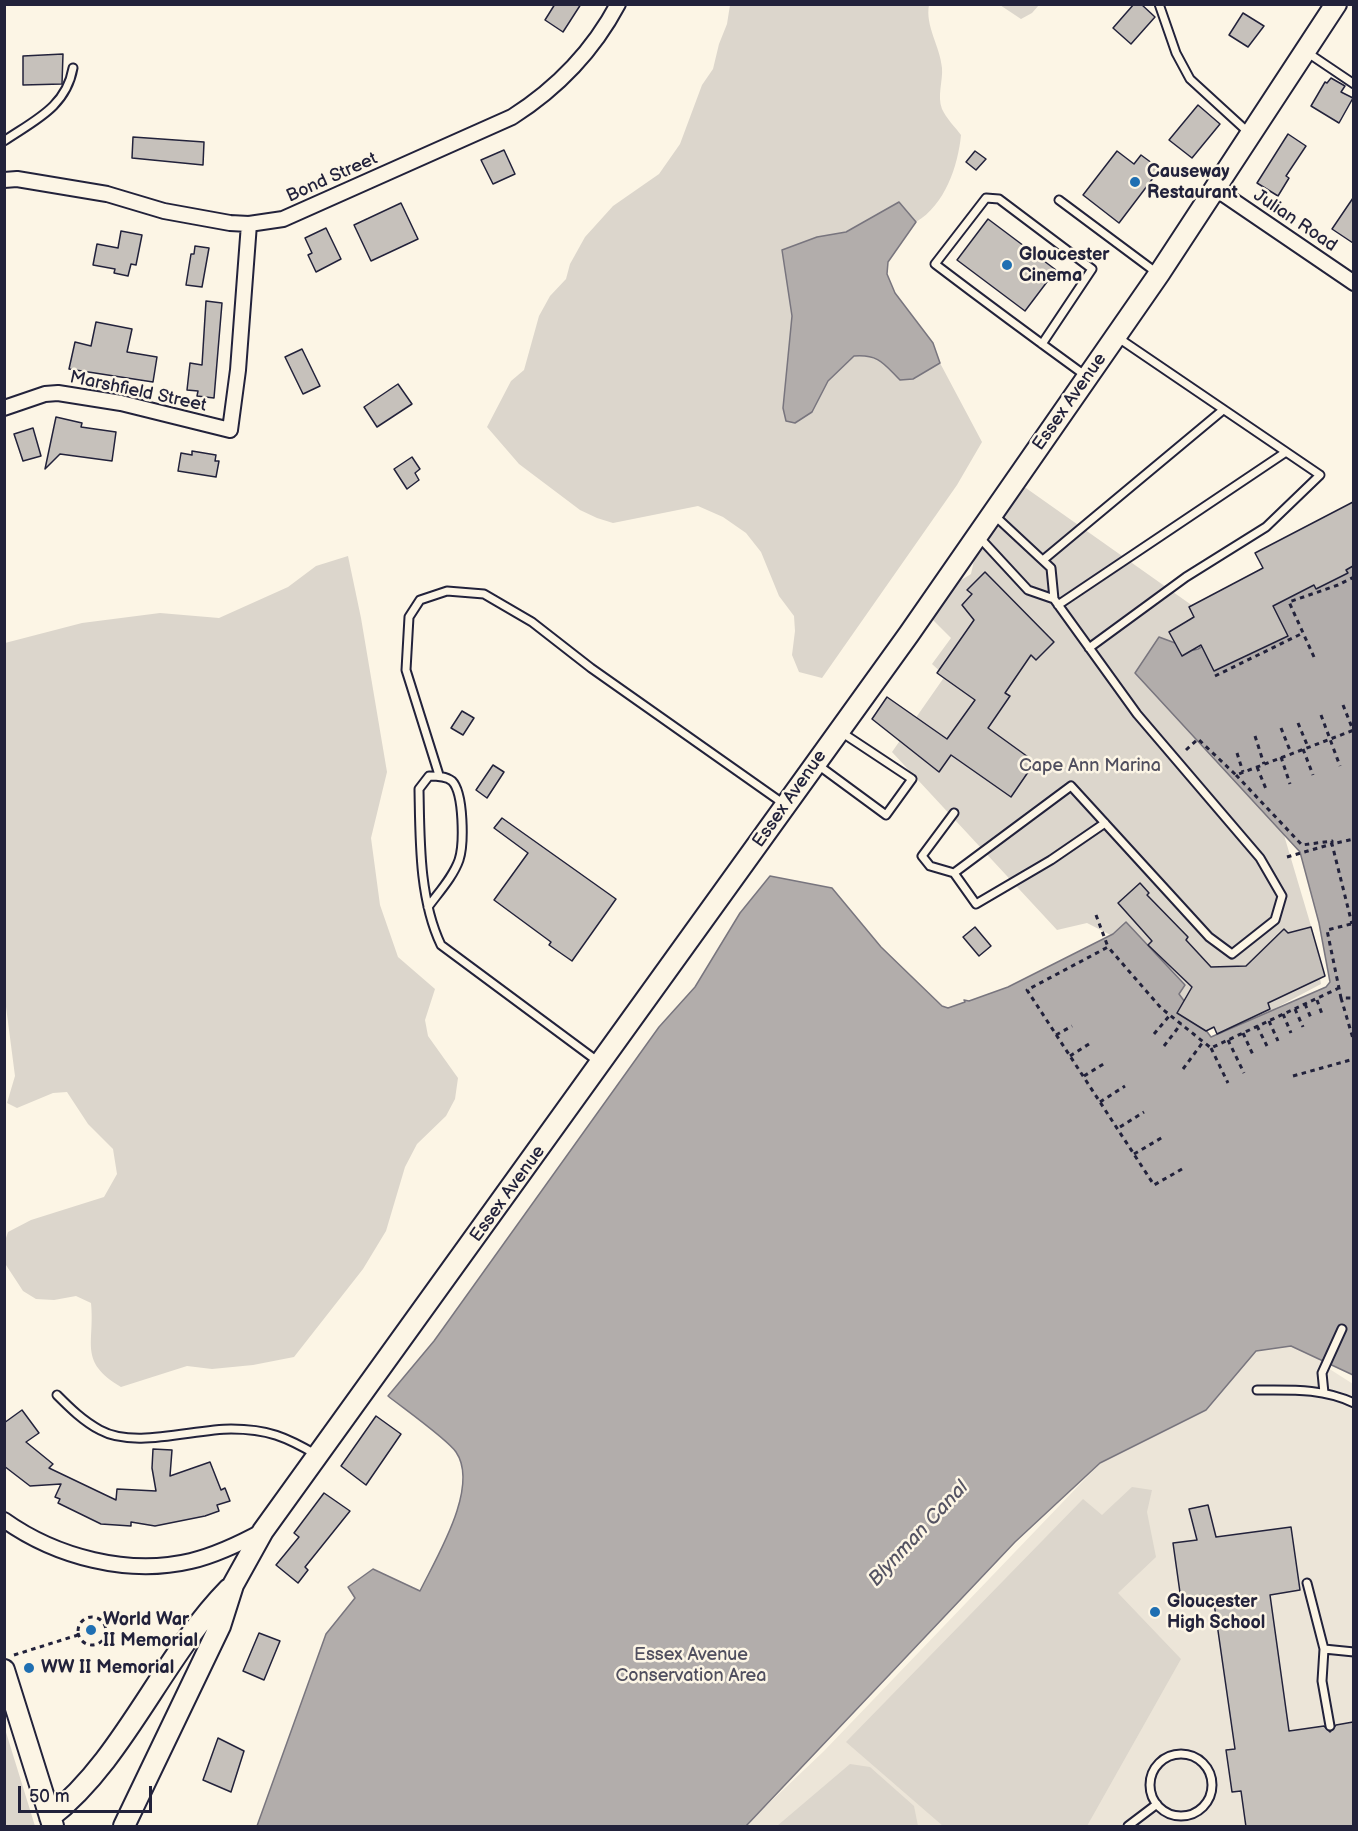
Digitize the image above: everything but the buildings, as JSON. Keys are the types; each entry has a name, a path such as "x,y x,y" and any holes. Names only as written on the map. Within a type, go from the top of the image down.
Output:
{"street":[{"name":"Bond Street","path":"4,180 17,179 107,194 164,211 230,223 249,224 283,219 324,203 512,117 542,98 576,64 607,25 618,4"},
{"name":"Essex Avenue","path":"124,1827 220,1626 233,1585 263,1531 602,1064 977,535 1160,274 1336,4"},
{"name":"Julian Road","path":"1216,189 1353,282"},
{"name":"Marshfield Street","path":"4,408 45,394 58,393 121,403 230,430 238,370 249,224"},
{"path":"4,1520 58,1549 100,1561 127,1565 191,1561 240,1543 263,1531"},
{"name":"Essex Avenue","path":"51,1822 73,1799 108,1754 206,1613 233,1585"},
{"path":"4,1670 51,1822"}],"lane":[{"path":"1159,4 1176,53 1190,79 1251,135"},
{"path":"1306,51 1353,84"},
{"path":"4,141 64,97 70,86 73,68"},
{"path":"1042,344 1092,269 1009,206 999,200 986,198 935,264 1087,378"},
{"path":"1059,200 1160,274"},
{"path":"1089,648 1186,577 1266,527 1320,475 1116,337"},
{"path":"1043,560 1223,410"},
{"path":"1056,602 1286,452"},
{"path":"954,873 1071,786 1209,937 1232,954 1275,920 1282,896 1260,858 1144,723 1056,602 1051,568 992,513"},
{"path":"977,535 1028,590 1056,602"},
{"path":"439,775 406,670 410,617 420,600 447,591 484,594 532,622 591,668 786,806"},
{"path":"816,763 886,815 912,779 839,731"},
{"path":"428,907 460,858 460,798 452,782 439,775 429,776 419,789 419,826 428,907 430,922 441,945 602,1064"},
{"path":"954,813 922,856 930,866 954,873 976,904 1051,860 1105,823"},
{"path":"1324,1393 1322,1373 1342,1329"},
{"path":"1257,1390 1308,1390 1353,1403"},
{"path":"57,1395 74,1412 101,1431 124,1436 154,1437 230,1429 258,1431 285,1436 319,1456"},
{"path":"1307,1583 1324,1649 1322,1681 1330,1726"},
{"path":"1324,1649 1353,1652"},
{"path":"1172,1755 1184,1755 1195,1758 1205,1766 1210,1776 1211,1788 1207,1800 1200,1809 1189,1815 1177,1815 1166,1812 1157,1804 1151,1794 1150,1782 1154,1770 1162,1761 1172,1755"},
{"path":"1128,1827 1157,1804"}],"path":[{"path":"1314,657 1289,602 1353,578"},
{"path":"1215,676 1303,633"},
{"path":"1236,775 1353,730 1343,705"},
{"path":"1321,715 1340,766"},
{"path":"1298,723 1308,747"},
{"path":"1281,728 1291,753"},
{"path":"1255,736 1264,764"},
{"path":"1186,750 1198,739 1236,775 1302,845 1332,841 1353,924 1327,930 1353,1042"},
{"path":"1303,749 1313,775"},
{"path":"1237,753 1243,772"},
{"path":"1281,757 1290,784"},
{"path":"1257,766 1266,789"},
{"path":"1287,857 1353,839"},
{"path":"1096,915 1108,947 1170,1015 1211,1048 1228,1083"},
{"path":"1108,947 1027,990 1154,1185 1182,1169"},
{"path":"1211,1048 1340,988"},
{"path":"1341,998 1353,998"},
{"path":"1317,1000 1322,1014"},
{"path":"1305,1004 1311,1018"},
{"path":"1294,1007 1303,1027"},
{"path":"1283,1014 1292,1033"},
{"path":"1154,1034 1170,1015"},
{"path":"1269,1021 1278,1041"},
{"path":"1164,1046 1181,1024"},
{"path":"1056,1035 1072,1026"},
{"path":"1257,1026 1267,1046"},
{"path":"1243,1033 1253,1055"},
{"path":"1228,1040 1244,1073"},
{"path":"1183,1069 1203,1042"},
{"path":"1070,1056 1089,1044"},
{"path":"1293,1076 1353,1059"},
{"path":"1083,1076 1105,1063"},
{"path":"1100,1102 1125,1086"},
{"path":"1120,1127 1144,1112"},
{"path":"1134,1155 1163,1137"},
{"path":"87,1618 101,1620 107,1630 102,1642 96,1646 84,1643 78,1635 79,1626 87,1618"},
{"path":"20,1653 78,1635"}],"shaded area":[{"name":"Gloucester High School","path":"1262,1338 1305,1347 1328,1368 1353,1384 1353,1826 745,1826 824,1751 1108,1455"}],"green space":[{"path":"730,5 929,5 929,21 942,68 940,94 942,109 961,135 957,159 948,184 935,206 916,222 899,202 846,232 817,237 782,250 792,316 783,408 812,412 828,381 854,356 875,358 901,380 913,379 940,363 982,442 957,485 822,678 799,672 792,655 794,616 779,596 761,552 746,533 723,517 698,506 613,523 597,518 580,510 519,464 487,427 511,381 524,370 539,316 550,296 566,279 570,264 585,237 613,206 659,174 680,144 702,85 713,69 727,24"},
{"path":"1000,5 1039,5 1032,13 1021,19"},
{"name":"Cape Ann Marina","path":"1016,481 1224,628 1182,641 1265,771 1311,926 1321,984 1238,1028 1173,1023 1136,948 1087,923 1057,930 892,752 945,676 932,664 951,638 925,612 940,593 971,574 982,524"},
{"path":"348,556 387,772 371,838 380,905 398,957 435,989 425,1020 428,1036 458,1078 455,1099 446,1116 417,1144 405,1167 386,1231 363,1269 294,1357 253,1365 212,1369 187,1366 121,1387 99,1369 94,1360 91,1351 91,1303 76,1296 54,1300 36,1299 23,1291 6,1265 5,1241 8,1232 31,1220 104,1197 117,1174 113,1149 88,1124 67,1092 53,1093 17,1108 7,1103 15,1076 5,999 5,643 82,623 160,613 219,618 288,587 316,566"},
{"path":"1132,1487 1152,1490 1147,1512 1156,1557 1118,1593 1181,1659 1087,1826 943,1826 846,1742 1083,1499 1102,1515"},
{"path":"5,1729 35,1826 5,1826"},
{"path":"850,1764 870,1767 914,1806 918,1826 777,1826"}],"water":[{"path":"899,202 916,222 888,262 887,274 895,293 933,343 940,363 913,379 900,380 875,358 854,356 828,381 812,412 795,423 786,421 783,408 792,316 782,250 817,237 846,232"},
{"name":"Blynman Canal","path":"1353,556 1353,1375 1291,1346 1256,1351 1206,1410 1100,1463 1015,1542 746,1826 257,1826 326,1634 355,1598 348,1587 373,1569 420,1591 445,1542 459,1503 463,1484 462,1467 456,1452 388,1396 434,1341 659,1027 695,987 740,913 770,876 832,888 881,947 942,1006 948,1008 965,1002 964,1000 969,1001 1008,987 1113,934 1126,922 1185,985 1179,994 1211,1037 1326,987 1330,982 1319,923 1300,852 1135,673 1159,637 1194,650 1198,649"}],"place":[{"name":"Causeway Restaurant","path":"1135,182"},
{"name":"Gloucester Cinema","path":"1007,265"},
{"name":"Gloucester High School","path":"1155,1612"},
{"name":"World War II Memorial","path":"91,1630"},
{"name":"WW II Memorial","path":"29,1668"}],"park label":[{"name":"Essex Avenue Conservation Area","path":"691,1665"}]}
